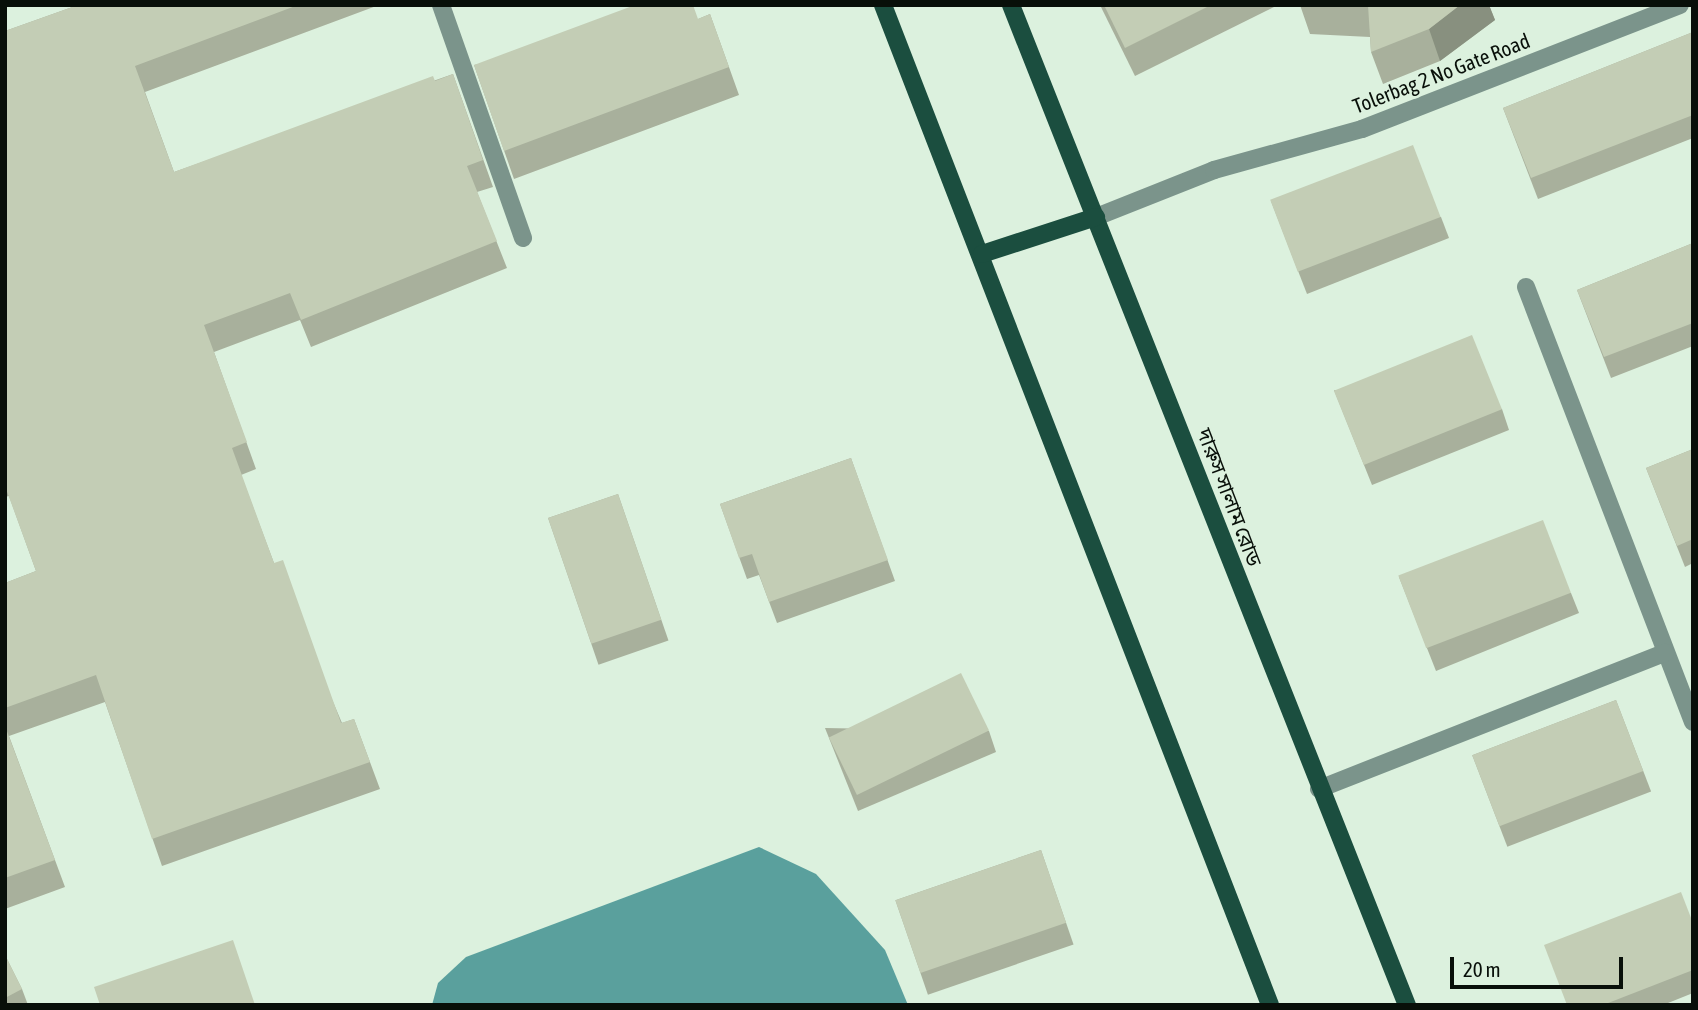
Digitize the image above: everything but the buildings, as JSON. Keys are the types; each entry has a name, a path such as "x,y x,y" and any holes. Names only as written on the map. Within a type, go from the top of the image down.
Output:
{"main road":[{"path":"883,5 982,254 1270,1005"},
{"name":"দারুস সালাম রোড","path":"1011,5 1319,789 1407,1005"},
{"path":"982,254 1096,217"}],"street":[{"path":"441,5 523,238"},
{"name":"Tolerbag 2 No Gate Road","path":"1096,217 1214,170 1362,129 1680,5"},
{"path":"1526,288 1693,722"},
{"path":"1319,789 1665,653"}],"water":[{"path":"759,847 816,874 885,950 908,1005 432,1005 438,983 466,957"}]}
